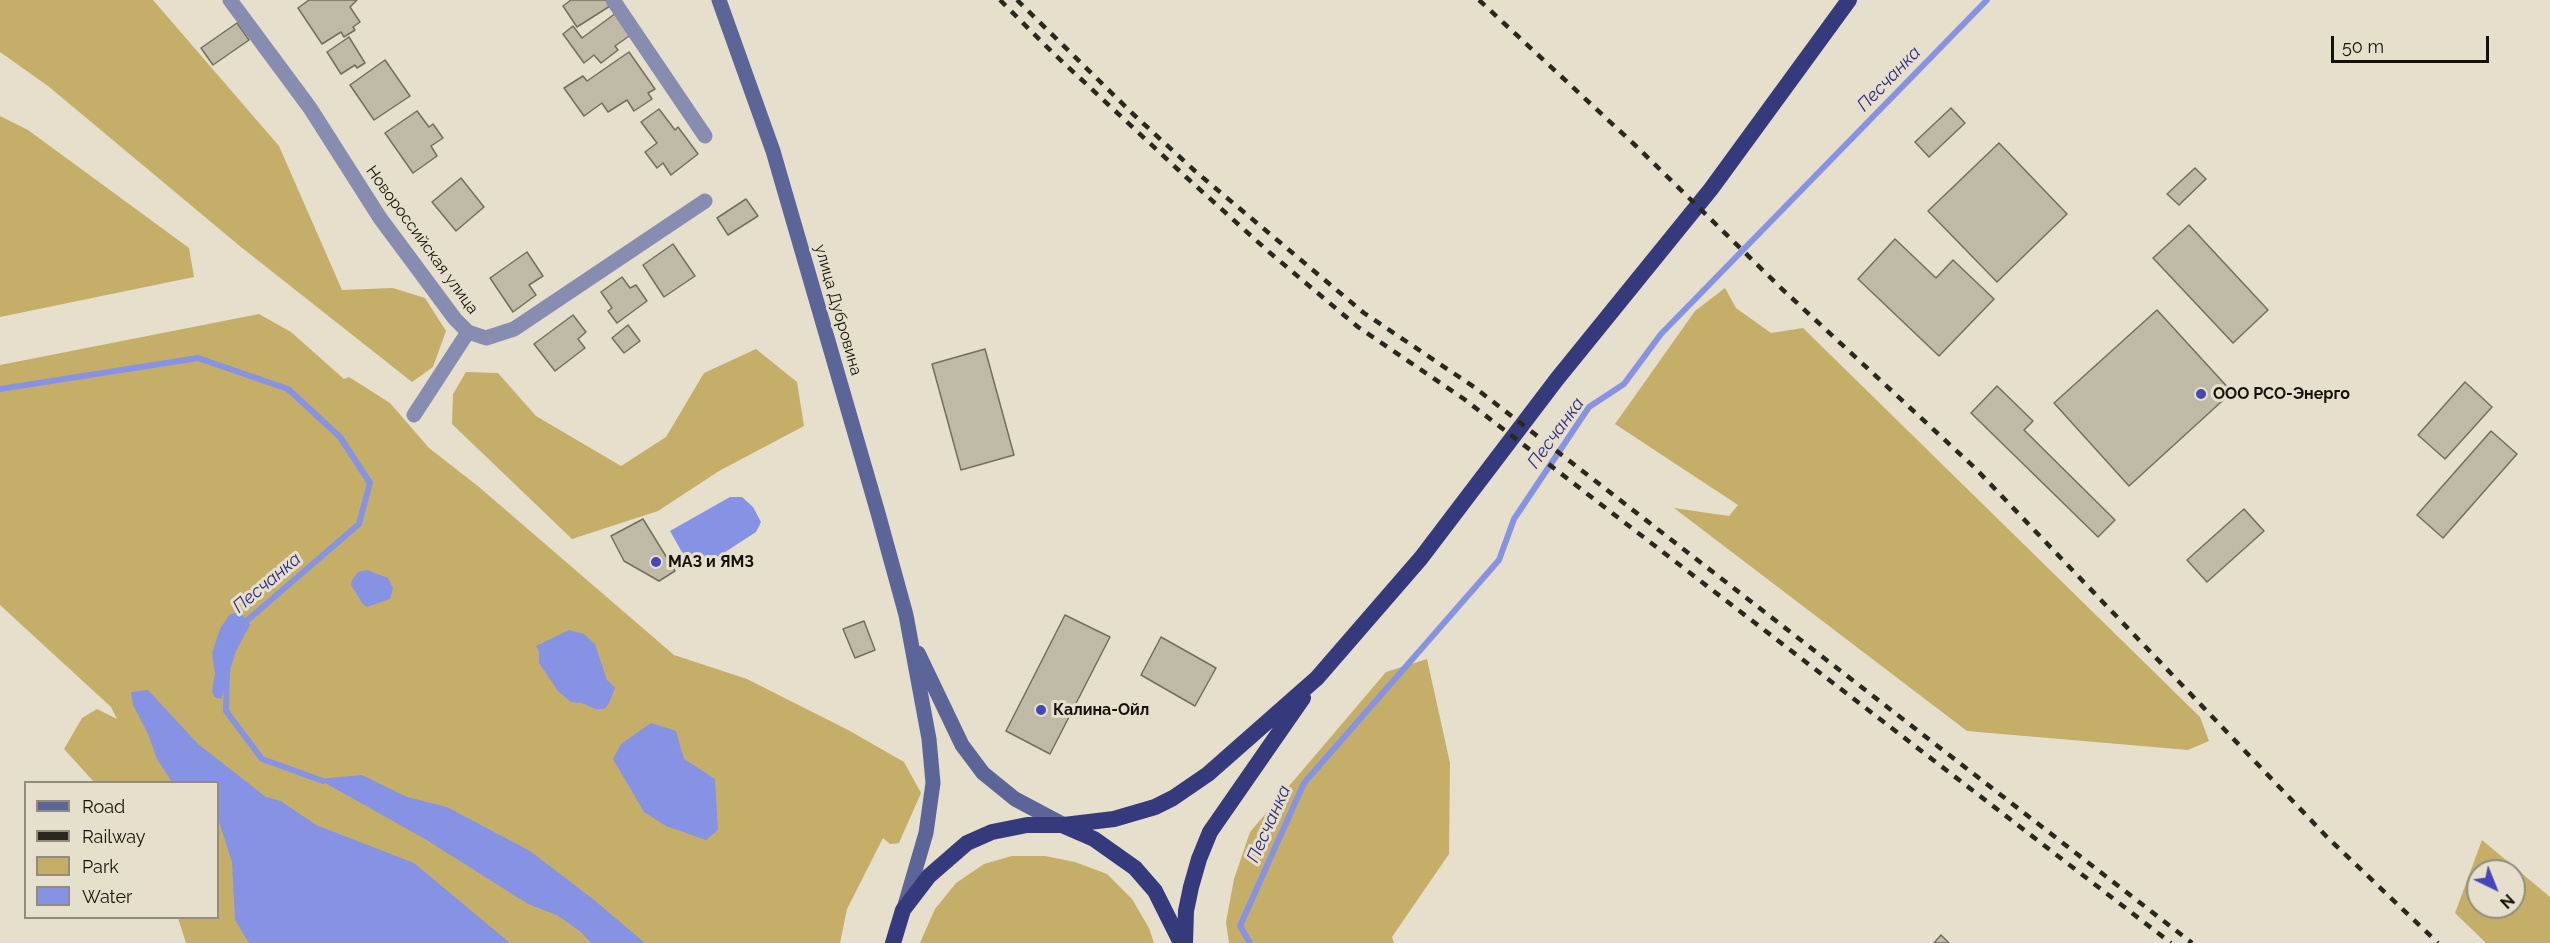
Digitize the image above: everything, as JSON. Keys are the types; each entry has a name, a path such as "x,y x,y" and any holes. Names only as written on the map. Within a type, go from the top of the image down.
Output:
{"highway":[{"path":"1183,943 1191,887 1210,832 1317,678 1421,558 1557,380 1711,189 1849,0"},
{"path":"893,943 903,910 929,876 967,843 992,832 1027,825 1064,825 1114,819 1155,807 1173,798 1208,774 1317,678"},
{"path":"1064,825 1094,839 1135,868 1155,891 1183,943"}],"main road":[{"name":"улица Дубровина","path":"719,0 773,151 878,513 909,634"},
{"path":"909,634 962,745 971,759 996,785 1035,811 1064,825"},
{"path":"903,910 923,843 933,783 929,739 909,634"}],"street":[{"name":"Новороссийская улица","path":"230,0 310,108 380,218 454,319 468,332 486,338 514,329 705,201"},
{"path":"613,0 705,136"},
{"path":"414,415 468,332"}],"green space":[{"path":"0,0 153,0 279,146 342,290 393,288 425,298 446,331 433,367 412,382 241,247 48,86 0,52"},
{"path":"0,116 28,130 189,248 194,277 0,317"},
{"path":"1725,288 1736,308 1771,333 1803,328 2200,717 2209,741 2188,750 1967,731 1674,508 1729,516 1738,505 1615,424 1695,311"},
{"path":"259,314 291,332 344,379 349,377 390,403 429,448 479,487 674,655 747,679 850,731 904,762 921,793 899,843 890,844 883,838 847,909 840,943 186,943 178,919 219,919 219,781 93,781 64,749 82,718 97,709 117,719 111,707 0,605 0,365"},
{"path":"756,349 797,382 804,426 719,471 658,511 572,539 452,424 453,394 466,372 498,373 536,416 621,466 666,437 704,373"},
{"path":"1427,659 1450,763 1449,854 1392,937 1394,943 1229,943 1226,922 1234,879 1250,832 1386,672"},
{"path":"2482,840 2505,859 2475,859"},
{"path":"1012,856 1045,856 1075,862 1107,874 1132,899 1149,928 1154,943 920,943 935,909 956,883 984,864"},
{"path":"2526,877 2550,897 2550,943 2486,943 2455,913 2466,883 2466,919 2526,919"}],"water":[{"path":"730,497 742,497 753,507 761,522 756,532 699,569 691,568 670,531"},
{"path":"367,570 388,578 393,588 390,599 367,607 362,603 351,585 358,572"},
{"path":"240,611 250,625 236,651 221,699 214,697 212,691 215,673 212,653 220,629 229,615"},
{"path":"569,630 584,634 595,644 607,680 615,688 604,709 595,709 582,703 571,702 558,691 539,663 539,652 536,646"},
{"path":"148,690 198,744 266,797 281,801 316,825 414,863 510,943 249,943 235,920 232,862 219,822 219,781 171,781 157,759 148,734 133,705 131,692"},
{"path":"651,723 676,731 684,759 715,779 718,830 706,840 666,826 644,812 613,759 621,744"},
{"path":"362,775 407,797 447,807 530,851 593,899 645,943 591,943 581,932 557,915 528,904 425,839 318,779"}],"building":[{"path":"309,0 357,0 350,7 360,22 353,27 355,30 344,37 341,32 322,44 298,8"},
{"path":"571,0 606,0 610,6 577,27 563,6"},
{"path":"616,13 632,34 615,46 618,50 601,63 594,55 584,63 563,34 573,26 582,38"},
{"path":"237,23 249,40 213,65 201,48"},
{"path":"349,37 365,63 357,68 355,65 341,74 327,52"},
{"path":"629,52 655,89 648,93 652,99 634,111 627,100 608,112 602,103 584,116 564,88 583,76 587,81"},
{"path":"385,60 410,96 374,120 350,85"},
{"path":"1951,108 1965,123 1929,157 1915,142"},
{"path":"659,109 675,130 678,127 698,154 671,175 663,163 657,168 645,152 657,143 641,122"},
{"path":"417,111 429,127 433,124 443,138 431,146 437,156 413,173 385,133"},
{"path":"1999,143 2067,214 1997,282 1928,211"},
{"path":"2195,168 2206,179 2179,205 2167,194"},
{"path":"461,178 484,207 456,231 432,202"},
{"path":"746,199 758,216 728,235 717,218"},
{"path":"2189,225 2268,310 2233,343 2153,258"},
{"path":"1895,239 1936,278 1953,260 1994,299 1939,356 1858,279"},
{"path":"673,244 695,276 664,297 643,265"},
{"path":"527,252 543,276 529,285 536,295 513,312 490,278"},
{"path":"622,277 630,288 636,285 647,301 617,323 608,311 612,308 601,292"},
{"path":"2157,310 2232,392 2129,486 2054,403"},
{"path":"573,315 586,332 578,339 585,348 555,371 534,344"},
{"path":"628,325 640,341 624,353 612,338"},
{"path":"985,349 1014,455 961,470 932,364"},
{"path":"2465,382 2492,407 2445,459 2418,435"},
{"path":"1997,386 2033,421 2024,430 2115,520 2098,537 1971,413"},
{"path":"2491,431 2517,454 2443,538 2417,515"},
{"path":"2244,509 2264,531 2207,582 2187,560"},
{"path":"643,519 675,571 659,581 624,561 611,536"},
{"path":"1065,615 1110,637 1050,754 1006,731"},
{"path":"864,621 875,650 855,658 843,629"},
{"path":"1161,637 1216,668 1195,706 1141,675"},
{"path":"1941,935 1949,943 1934,943"}],"waterway":[{"name":"Песчанка","path":"1250,943 1240,926 1304,783 1499,560 1514,519 1589,407 1624,384 1661,334 1987,0"},
{"name":"Песчанка","path":"0,389 198,358 288,389 340,437 370,483 359,524 243,624"},
{"name":"Песчанка","path":"227,672 226,711 262,759 323,781"}],"railway":[{"path":"1000,0 1053,53 1186,177 1269,252 1358,327 1464,399 2171,943"},
{"path":"1017,0 1133,114 1195,171 1364,313 1474,387 2192,943"},
{"path":"1479,0 1636,146 1782,289 1975,468 2327,837 2438,943"}],"place":[{"name":"ООО РСО-Энерго","path":"2201,394"},
{"name":"МАЗ и ЯМЗ","path":"656,562"},
{"name":"Калина-Ойл","path":"1041,710"}]}
